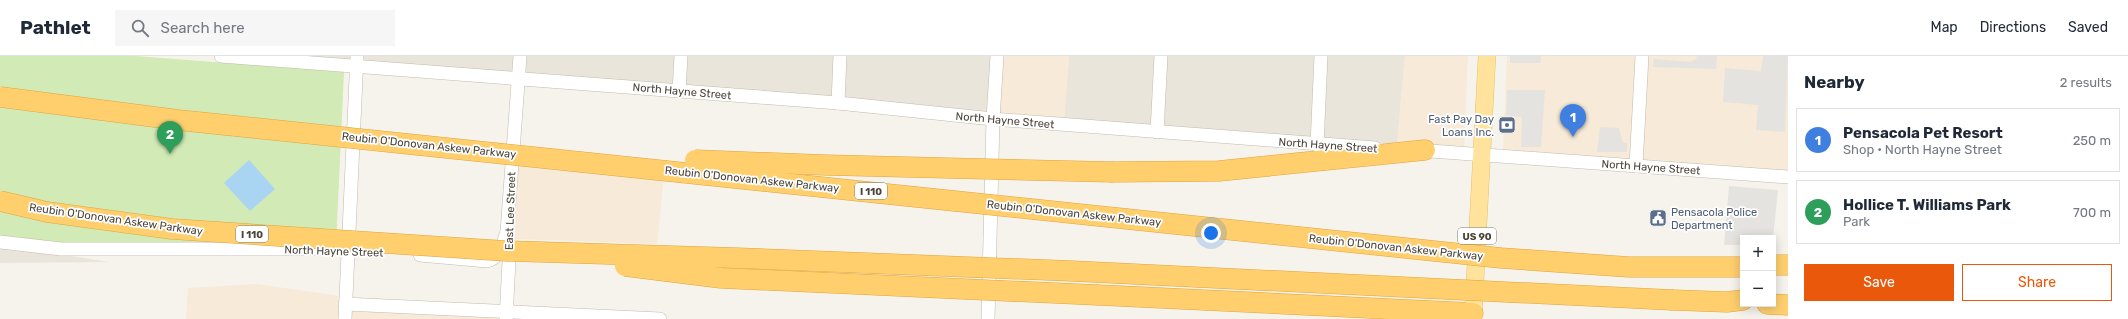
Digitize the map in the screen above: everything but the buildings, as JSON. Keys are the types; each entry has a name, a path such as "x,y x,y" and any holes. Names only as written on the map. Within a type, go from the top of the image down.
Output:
{"highway":[{"name":"Reubin O'Donovan Askew Parkway","path":"0,97 178,120 431,145 1501,258 1629,267 1740,267"},
{"path":"431,145 523,146 677,159 755,163 1112,172 1219,171 1425,150"},
{"name":"Reubin O'Donovan Askew Parkway","path":"0,201 47,212 172,229 507,242 737,258 1072,271 1738,301"},
{"path":"507,242 721,278 1473,316"},
{"path":"1776,266 1788,264"},
{"path":"1776,296 1788,295"},
{"path":"1776,304 1788,305"}],"main road":[{"name":"US 90","path":"1473,316 1487,56"}],"street":[{"name":"North Hayne Street","path":"222,56 357,61 519,78 838,103 993,119 1317,145 1425,150 1788,177"},
{"name":"East Lee Street","path":"506,315 509,261 507,242 520,56"},
{"path":"679,91 681,56"},
{"path":"838,103 840,56"},
{"path":"988,319 993,119 997,56"},
{"path":"1156,132 1161,56"},
{"path":"1317,145 1321,56"},
{"path":"1636,166 1642,56"},
{"path":"345,319 357,61"},
{"name":"North Hayne Street","path":"0,242 61,249 349,249 487,261 492,260 507,242"},
{"path":"345,304 506,315 660,319"}],"shaded area":[{"path":"287,56 352,56 352,61"},
{"path":"363,56 514,56 513,72 363,62"},
{"path":"525,56 675,56 673,85 525,73"},
{"path":"687,56 835,56 833,98 685,86"},
{"path":"846,56 991,56 988,114 844,99"},
{"path":"1003,56 1069,56 1064,120 999,114"},
{"path":"1069,56 1155,56 1151,126 1064,120"},
{"path":"1167,56 1315,56 1311,139 1163,127"},
{"path":"1327,56 1405,56 1397,144 1323,140"},
{"path":"1405,56 1468,56 1464,148 1397,144"},
{"path":"1507,56 1636,56 1631,161 1503,151"},
{"path":"1510,56 1541,56 1541,63 1510,63"},
{"path":"1648,56 1788,56 1788,172 1643,161"},
{"path":"1695,56 1717,56 1716,69 1653,67 1654,59 1690,62 1698,58"},
{"path":"1763,56 1788,56 1785,132 1756,130 1758,105 1723,102 1725,68 1761,71"},
{"path":"1507,90 1545,90 1541,147 1521,147 1522,117 1506,115"},
{"path":"1600,127 1619,128 1623,143 1627,143 1627,152 1597,152"},
{"path":"518,161 664,175 657,244 514,239"},
{"path":"1729,186 1778,190 1773,235 1740,235 1740,245 1724,245"},
{"path":"0,247 53,253 109,262 0,263"},
{"path":"257,284 340,296 339,319 186,319 188,288"},
{"path":"351,309 500,316 500,319 350,319"}],"green space":[{"path":"0,56 136,56 344,72 336,246 72,244 0,237"}],"water":[{"path":"249,160 275,189 250,211 224,183"}],"place":[{"name":"Fast Pay Day Loans Inc.","path":"1507,125"},
{"name":"Pensacola Pet Resort","path":"1573,137"},
{"name":"Hollice T. Williams Park","path":"170,154"},
{"name":"Pensacola Police Department","path":"1658,218"}]}
